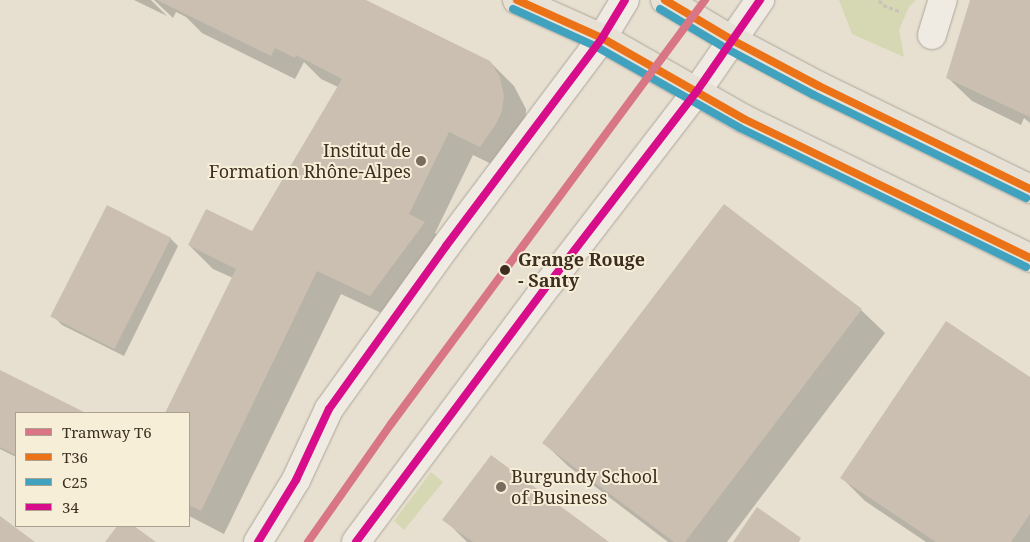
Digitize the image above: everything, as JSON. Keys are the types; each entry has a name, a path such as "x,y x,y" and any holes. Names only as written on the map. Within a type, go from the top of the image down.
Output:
{"main road":[{"path":"518,0 602,38 744,119 1030,258"},
{"path":"665,0 732,40 819,86 1030,189"}],"street":[{"path":"258,542 296,480 329,409 451,239 602,38 625,0"},
{"path":"356,542 550,282 697,91 760,0"},
{"path":"932,35 943,0"}],"green space":[{"path":"839,0 916,0 909,7 899,30 904,57 852,34"},
{"path":"431,472 443,482 404,530 394,521"}],"building":[{"path":"157,0 366,0 490,61 500,77 504,96 502,111 496,124 480,147 449,132 409,214 425,222 370,296 317,271 201,511 190,506 190,412 165,412 236,269 188,245 206,209 252,231 342,79 296,55 295,58 275,48 271,56"},
{"path":"970,0 1030,0 1030,117 946,78"},
{"path":"724,204 862,309 685,542 674,542 542,443"},
{"path":"107,205 171,238 114,349 50,316"},
{"path":"946,321 1030,377 1030,514 1011,542 936,542 840,478"},
{"path":"0,370 84,412 15,412 15,454 0,447"},
{"name":"Burgundy School of Business","path":"491,455 609,542 473,542 442,520"},
{"path":"757,507 801,538 799,542 733,542"},
{"path":"0,516 35,542 0,542"},
{"path":"116,527 135,527 156,542 105,542"}],"tram line":[{"name":"T6","path":"308,542 391,424 705,0"}],"transit line":[{"name":"T36","path":"517,0 602,38 744,119 1030,258"},
{"name":"34","path":"258,542 296,480 329,409 446,246 602,38 625,0"},
{"name":"T36","path":"665,0 732,40 819,86 1030,189"},
{"name":"34","path":"356,542 550,282 697,91 760,0"},
{"name":"C25","path":"513,9 597,47 740,128 1026,267"},
{"name":"C25","path":"660,9 727,49 814,95 1026,198"}],"place":[{"name":"Institut de Formation Rhône-Alpes","path":"421,161"},
{"name":"Grange Rouge - Santy","path":"505,270"},
{"name":"Burgundy School of Business","path":"501,487"}]}
